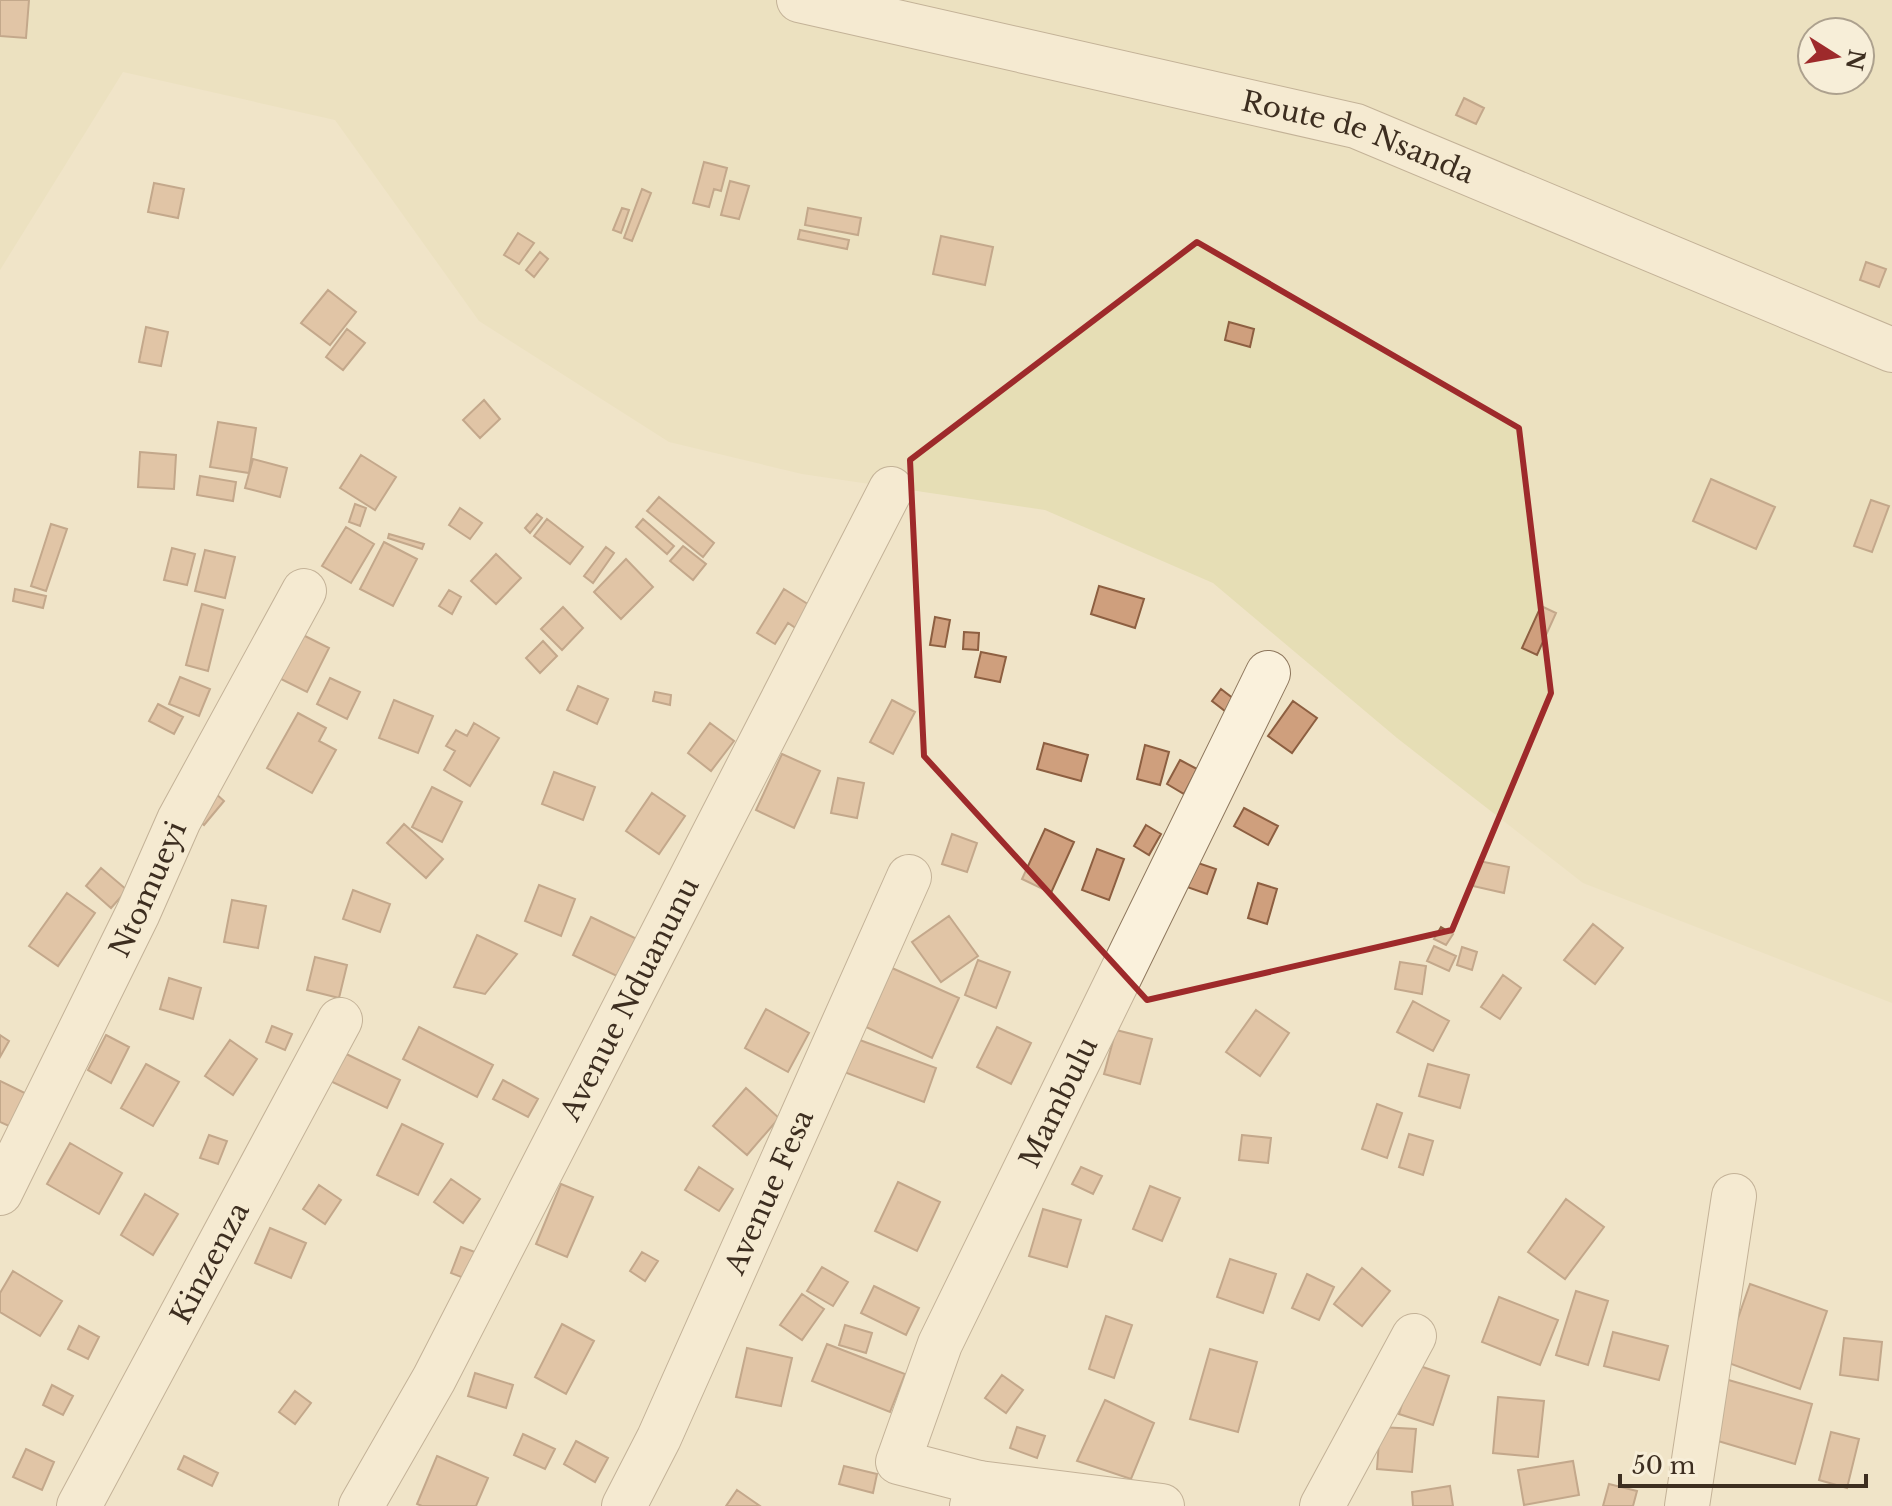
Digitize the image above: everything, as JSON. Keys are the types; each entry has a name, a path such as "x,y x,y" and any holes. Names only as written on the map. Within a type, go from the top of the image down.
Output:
{"street":[{"name":"Route de Nsanda","path":"799,0 1356,126 1892,350"},
{"name":"Avenue Nduanunu","path":"361,1506 441,1365 891,489"},
{"name":"Ntomueyi","path":"0,1193 138,913 179,820 304,591"},
{"name":"Mambulu","path":"1162,1506 975,1494 898,1462 940,1344 1268,673"},
{"name":"Avenue Fesa","path":"624,1506 659,1438 909,877"},
{"name":"Kinzenza","path":"79,1506 340,1020"},
{"path":"1687,1506 1734,1196"},
{"path":"1322,1506 1414,1336"}],"highlighted area":[{"path":"1197,242 1519,428 1551,693 1452,930 1147,1000 924,756 910,460"}],"shaded area":[{"path":"0,0 1892,0 1892,1003 1583,883 1397,738 1213,583 1045,510 802,474 669,442 479,321 335,120 123,72 0,270"}],"building":[{"path":"0,0 29,0 26,38 0,36"},
{"path":"1464,98 1484,108 1476,124 1456,115"},
{"path":"704,162 727,168 721,191 714,189 709,207 693,203"},
{"path":"730,181 749,186 739,219 721,215"},
{"path":"154,183 184,189 178,218 148,212"},
{"path":"642,189 651,193 632,241 624,238"},
{"path":"622,208 629,210 621,233 613,230"},
{"path":"808,208 861,218 858,235 805,225"},
{"path":"800,230 849,240 847,249 798,239"},
{"path":"518,233 534,243 519,264 504,255"},
{"path":"941,236 993,247 985,285 933,274"},
{"path":"540,252 548,259 534,277 526,270"},
{"path":"1866,262 1886,269 1879,287 1860,280"},
{"path":"328,290 356,312 330,345 301,323"},
{"path":"1229,322 1254,329 1250,347 1225,340"},
{"path":"146,327 168,332 161,366 139,362"},
{"path":"347,329 365,343 343,370 326,357"},
{"path":"484,400 500,419 480,438 463,420"},
{"path":"218,422 256,428 249,473 210,467"},
{"path":"140,452 176,455 174,489 138,487"},
{"path":"361,455 396,477 375,510 340,488"},
{"path":"253,459 287,468 280,497 245,488"},
{"path":"200,476 236,482 233,501 197,495"},
{"path":"1711,479 1775,507 1756,549 1693,521"},
{"path":"659,497 714,543 703,557 647,511"},
{"path":"1871,500 1889,506 1872,552 1854,546"},
{"path":"355,504 366,508 360,526 349,522"},
{"path":"460,508 482,523 470,539 449,525"},
{"path":"537,514 542,518 530,533 525,528"},
{"path":"547,519 583,547 570,564 534,536"},
{"path":"643,519 674,546 667,554 636,527"},
{"path":"51,524 67,529 46,591 31,586"},
{"path":"346,527 374,544 351,583 322,566"},
{"path":"389,534 424,544 422,549 388,538"},
{"path":"384,542 417,559 393,606 360,589"},
{"path":"683,546 706,564 693,580 670,561"},
{"path":"606,547 614,553 593,583 584,576"},
{"path":"172,548 195,554 187,585 164,580"},
{"path":"205,550 235,557 225,598 195,591"},
{"path":"496,554 521,578 496,604 471,581"},
{"path":"626,559 653,587 621,619 594,592"},
{"path":"1099,586 1144,599 1135,628 1091,614"},
{"path":"15,589 46,596 43,608 13,601"},
{"path":"784,589 814,608 800,631 788,623 775,644 757,633"},
{"path":"449,590 461,597 452,614 439,606"},
{"path":"202,604 223,610 208,671 186,665"},
{"path":"1541,606 1556,613 1537,655 1522,648"},
{"path":"563,607 583,628 562,650 541,629"},
{"path":"935,617 950,620 945,647 930,645"},
{"path":"295,631 329,648 307,692 273,675"},
{"path":"964,632 979,633 978,650 963,649"},
{"path":"543,641 557,656 540,673 526,658"},
{"path":"981,652 1006,657 1000,682 975,677"},
{"path":"180,677 210,689 199,716 169,704"},
{"path":"330,678 360,692 347,719 317,704"},
{"path":"578,686 608,699 597,724 567,710"},
{"path":"1221,689 1243,706 1234,718 1212,701"},
{"path":"655,692 671,695 670,705 653,701"},
{"path":"394,700 433,716 418,753 379,738"},
{"path":"892,700 915,712 893,754 870,742"},
{"path":"1293,701 1317,718 1292,753 1268,736"},
{"path":"158,704 183,717 174,734 149,721"},
{"path":"298,713 326,728 319,741 336,750 312,793 267,768"},
{"path":"474,723 499,738 470,786 444,770 455,751 446,746 456,730 467,736"},
{"path":"710,723 734,741 711,771 688,753"},
{"path":"1044,743 1088,755 1081,781 1037,769"},
{"path":"1145,745 1169,752 1160,785 1137,779"},
{"path":"782,754 820,771 794,828 756,810"},
{"path":"1180,760 1197,769 1184,794 1167,784"},
{"path":"554,772 595,787 583,820 542,804"},
{"path":"838,778 864,783 857,818 831,813"},
{"path":"432,787 462,802 442,842 412,827"},
{"path":"215,793 224,801 204,825 194,817"},
{"path":"652,793 685,816 659,854 626,831"},
{"path":"1244,808 1278,826 1268,845 1234,826"},
{"path":"404,824 443,859 426,878 387,843"},
{"path":"1146,825 1161,834 1149,855 1134,846"},
{"path":"1045,829 1074,842 1051,893 1022,879"},
{"path":"952,834 977,843 967,872 942,864"},
{"path":"1097,849 1124,859 1109,900 1082,890"},
{"path":"1479,861 1509,867 1504,893 1473,886"},
{"path":"1195,862 1216,869 1207,894 1187,887"},
{"path":"101,868 127,890 111,908 86,886"},
{"path":"1258,883 1277,889 1267,924 1248,918"},
{"path":"539,885 575,899 561,936 525,921"},
{"path":"353,890 390,904 380,932 343,919"},
{"path":"67,893 95,913 58,966 29,946"},
{"path":"232,900 266,906 258,948 224,942"},
{"path":"949,916 978,956 941,982 912,942"},
{"path":"591,917 639,940 621,978 573,955"},
{"path":"1593,924 1623,948 1595,984 1564,960"},
{"path":"1441,927 1453,934 1446,945 1434,939"},
{"path":"477,935 517,954 485,994 454,987"},
{"path":"1434,946 1456,956 1449,971 1427,961"},
{"path":"1462,947 1477,952 1472,970 1457,965"},
{"path":"315,957 347,965 339,998 307,990"},
{"path":"978,960 1010,972 996,1008 965,995"},
{"path":"1400,962 1426,966 1422,994 1395,989"},
{"path":"892,968 959,998 932,1058 866,1027"},
{"path":"1503,975 1521,988 1500,1019 1481,1007"},
{"path":"169,978 201,988 193,1019 160,1009"},
{"path":"1413,1001 1449,1021 1433,1051 1397,1032"},
{"path":"766,1009 809,1033 788,1072 745,1048"},
{"path":"1256,1010 1289,1033 1260,1076 1226,1052"},
{"path":"272,1026 292,1034 285,1050 266,1042"},
{"path":"419,1027 493,1065 477,1097 403,1059"},
{"path":"997,1027 1031,1043 1011,1084 977,1067"},
{"path":"1116,1030 1152,1039 1140,1084 1104,1074"},
{"path":"0,1035 9,1041 0,1057"},
{"path":"106,1035 129,1047 111,1083 88,1070"},
{"path":"857,1039 936,1068 924,1102 844,1072"},
{"path":"230,1040 257,1059 233,1095 205,1076"},
{"path":"338,1050 400,1080 387,1108 324,1078"},
{"path":"146,1064 179,1082 153,1126 121,1108"},
{"path":"1428,1064 1469,1075 1460,1108 1419,1096"},
{"path":"503,1080 538,1099 528,1117 493,1099"},
{"path":"0,1081 35,1098 20,1131 0,1122"},
{"path":"746,1088 779,1118 747,1155 713,1126"},
{"path":"1377,1104 1402,1113 1387,1158 1362,1149"},
{"path":"402,1124 443,1144 418,1195 377,1175"},
{"path":"1409,1134 1433,1141 1423,1175 1399,1167"},
{"path":"209,1135 227,1141 218,1164 200,1158"},
{"path":"1242,1135 1271,1138 1268,1163 1239,1160"},
{"path":"70,1143 122,1173 99,1214 47,1184"},
{"path":"699,1167 733,1189 719,1211 685,1190"},
{"path":"1081,1167 1102,1176 1093,1194 1072,1184"},
{"path":"451,1179 480,1199 463,1223 434,1202"},
{"path":"898,1182 940,1202 917,1251 875,1231"},
{"path":"561,1184 593,1197 567,1257 536,1244"},
{"path":"319,1185 341,1200 325,1224 303,1209"},
{"path":"1150,1186 1180,1198 1162,1241 1133,1229"},
{"path":"145,1194 178,1214 153,1255 121,1235"},
{"path":"1566,1199 1604,1227 1565,1279 1528,1252"},
{"path":"1043,1209 1081,1220 1067,1267 1029,1256"},
{"path":"270,1228 306,1243 291,1278 255,1263"},
{"path":"461,1247 489,1257 479,1284 451,1273"},
{"path":"642,1252 658,1261 645,1281 630,1271"},
{"path":"1230,1259 1276,1274 1263,1313 1217,1297"},
{"path":"822,1267 848,1282 833,1306 807,1291"},
{"path":"1362,1268 1390,1291 1362,1326 1334,1304"},
{"path":"13,1271 62,1301 40,1336 0,1312 0,1293"},
{"path":"1307,1274 1334,1287 1319,1320 1292,1308"},
{"path":"1750,1284 1827,1311 1800,1389 1723,1361"},
{"path":"874,1286 919,1308 906,1335 861,1313"},
{"path":"1576,1291 1608,1301 1588,1365 1556,1355"},
{"path":"802,1294 824,1309 802,1340 780,1325"},
{"path":"1499,1297 1558,1320 1540,1365 1482,1342"},
{"path":"1106,1316 1132,1325 1114,1378 1089,1369"},
{"path":"562,1324 594,1341 566,1394 535,1377"},
{"path":"845,1325 872,1333 866,1353 839,1345"},
{"path":"79,1326 99,1337 88,1359 68,1349"},
{"path":"1613,1332 1668,1346 1659,1380 1604,1366"},
{"path":"1844,1338 1882,1342 1878,1380 1840,1375"},
{"path":"827,1344 905,1374 890,1412 812,1381"},
{"path":"747,1348 792,1358 781,1406 736,1397"},
{"path":"1210,1349 1257,1362 1238,1432 1190,1419"},
{"path":"1414,1364 1449,1376 1433,1425 1399,1414"},
{"path":"475,1373 513,1385 506,1408 468,1396"},
{"path":"1002,1375 1023,1390 1006,1413 985,1398"},
{"path":"1725,1379 1812,1404 1795,1464 1708,1438"},
{"path":"52,1385 73,1396 63,1415 43,1405"},
{"path":"295,1391 311,1403 295,1424 279,1412"},
{"path":"1498,1397 1544,1401 1538,1457 1493,1453"},
{"path":"1105,1400 1154,1423 1131,1479 1077,1461"},
{"path":"1017,1427 1045,1436 1037,1458 1010,1448"},
{"path":"1380,1427 1416,1429 1412,1472 1377,1469"},
{"path":"1831,1432 1859,1439 1847,1488 1819,1480"},
{"path":"523,1434 555,1449 545,1469 514,1455"},
{"path":"576,1441 608,1458 595,1482 564,1464"},
{"path":"26,1449 54,1462 42,1490 13,1477"},
{"path":"184,1456 218,1473 212,1486 178,1469"},
{"path":"437,1456 488,1478 476,1506 417,1504"},
{"path":"1573,1461 1579,1495 1524,1505 1518,1470"},
{"path":"844,1466 877,1474 873,1493 839,1484"},
{"path":"1609,1484 1637,1491 1633,1506 1603,1506"},
{"path":"1450,1486 1453,1506 1413,1506 1412,1492"},
{"path":"737,1490 760,1506 726,1506"}]}
